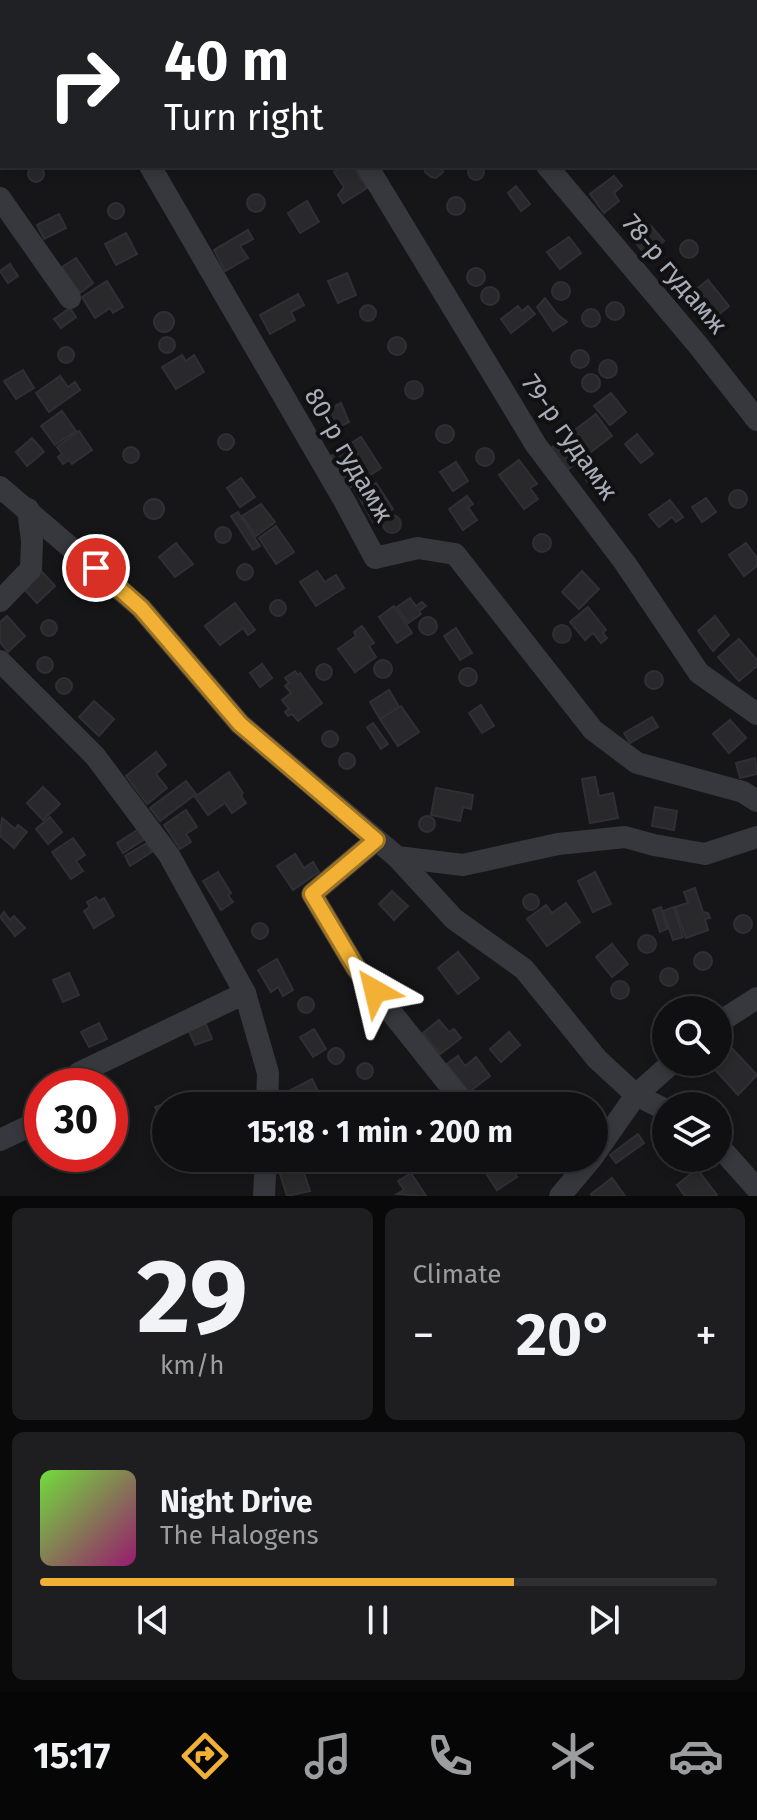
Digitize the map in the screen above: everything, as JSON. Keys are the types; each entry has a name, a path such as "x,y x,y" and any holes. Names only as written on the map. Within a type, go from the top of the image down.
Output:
{"street":[{"name":"80-р гудамж","path":"151,168 375,558 418,548 455,554 593,730 637,763 743,792 757,801"},
{"name":"79-р гудамж","path":"368,168 536,445 625,563 699,673 757,714"},
{"name":"78-р гудамж","path":"549,168 757,420"},
{"path":"0,198 70,298"},
{"path":"0,487 141,608 240,724 397,857 454,919 524,969 597,1059 636,1095 652,1103"},
{"path":"0,601 31,569 28,509"},
{"path":"0,661 95,756 169,855 245,993 268,1073 267,1092"},
{"path":"397,857 463,865 558,844 625,837 705,854 757,837"},
{"path":"376,840 312,894 356,968 455,1092"},
{"path":"89,1068 245,993"},
{"path":"732,1014 757,998"},
{"path":"608,1135 636,1095 657,1076"},
{"path":"0,1140 24,1129"},
{"path":"732,1161 757,1189"},
{"path":"264,1196 265,1172"},
{"path":"560,1196 580,1172"}],"building":[{"path":"340,168 354,168 367,188 343,203 338,195 344,187 334,172"},
{"path":"425,168 442,168 443,172 436,178 425,172"},
{"path":"469,168 484,169 484,175 479,180 473,180 468,175"},
{"path":"31,169 41,169 44,174 41,179 36,182 31,179 28,174"},
{"path":"614,176 622,186 614,193 619,201 604,213 590,194"},
{"path":"516,186 530,204 521,211 508,193"},
{"path":"256,194 265,203 256,212 247,203"},
{"path":"456,197 465,206 456,215 447,206"},
{"path":"307,201 319,222 300,233 288,213"},
{"path":"116,203 122,205 122,217 116,219 110,217 108,211 110,205"},
{"path":"59,214 66,228 44,239 37,225"},
{"path":"649,224 664,241 647,256 631,238"},
{"path":"248,230 253,239 240,246 248,258 225,271 214,250"},
{"path":"126,233 137,254 116,265 105,244"},
{"path":"569,237 581,253 560,269 547,252"},
{"path":"689,240 698,249 689,258 680,249"},
{"path":"76,258 93,283 80,293 62,267"},
{"path":"10,264 18,276 8,283 0,271"},
{"path":"476,268 485,277 476,286 467,277"},
{"path":"347,273 356,295 338,303 328,281"},
{"path":"708,280 729,306 713,319 708,313 703,316 688,296"},
{"path":"107,281 123,307 113,313 110,308 95,318 82,297"},
{"path":"561,282 570,291 561,300 552,291"},
{"path":"490,287 499,296 490,305 481,296"},
{"path":"298,294 304,305 291,312 295,320 270,334 260,315"},
{"path":"545,298 567,322 553,331 537,307"},
{"path":"615,302 624,311 615,320 606,311"},
{"path":"368,305 374,307 374,319 368,321 362,319 360,313 362,307"},
{"path":"518,306 522,311 528,306 535,314 511,333 501,319"},
{"path":"70,308 76,317 61,328 54,319"},
{"path":"591,309 600,318 591,327 582,318"},
{"path":"164,312 171,315 174,322 171,329 164,332 157,329 154,322 157,315"},
{"path":"167,337 173,339 173,351 167,353 161,351 159,345 161,339"},
{"path":"393,337 401,337 406,346 404,353 393,355 388,350 388,342"},
{"path":"66,347 74,355 66,363 58,355"},
{"path":"580,350 589,359 580,368 571,359"},
{"path":"182,355 186,361 194,355 204,372 176,389 162,367"},
{"path":"608,360 617,369 608,378 599,369"},
{"path":"23,370 34,388 16,399 4,381"},
{"path":"591,374 600,383 591,392 582,383"},
{"path":"60,376 68,387 75,382 80,390 49,412 36,393"},
{"path":"414,381 423,390 414,399 405,390"},
{"path":"611,393 626,412 610,425 594,406"},
{"path":"341,403 349,422 329,432 320,414"},
{"path":"62,411 76,431 55,445 41,426"},
{"path":"596,414 612,436 567,470 551,448"},
{"path":"445,425 454,434 445,443 436,434"},
{"path":"79,431 92,450 72,464 69,460 63,464 57,447"},
{"path":"226,434 232,436 232,448 226,450 220,448 218,442 220,436"},
{"path":"637,434 653,454 641,463 625,444"},
{"path":"361,437 381,468 351,487 331,456"},
{"path":"32,438 44,452 27,466 16,452"},
{"path":"131,447 137,449 137,461 131,463 125,461 123,455 125,449"},
{"path":"485,448 494,457 485,466 476,457"},
{"path":"519,460 537,484 530,488 538,499 524,509 499,475"},
{"path":"456,462 468,481 453,491 440,472"},
{"path":"593,464 608,482 596,492 581,474"},
{"path":"241,478 255,497 240,507 227,488"},
{"path":"364,482 368,488 376,483 393,509 373,522 354,488"},
{"path":"738,490 747,499 738,508 729,499"},
{"path":"467,496 473,504 468,507 477,520 463,530 449,509"},
{"path":"706,498 716,512 702,522 692,507"},
{"path":"154,499 161,502 164,509 161,516 154,519 147,516 144,509 147,502"},
{"path":"670,500 683,517 676,522 672,517 659,527 649,515"},
{"path":"261,504 275,522 256,536 242,516"},
{"path":"238,512 260,546 253,550 231,516"},
{"path":"392,515 401,524 392,533 383,524"},
{"path":"276,526 294,552 276,564 259,538"},
{"path":"220,527 226,527 231,535 229,541 220,543 215,538 215,532"},
{"path":"542,534 551,543 542,552 533,543"},
{"path":"176,543 193,564 175,577 159,557"},
{"path":"746,543 757,558 757,566 744,576 729,555"},
{"path":"242,564 248,564 253,572 251,578 242,580 237,575 237,569"},
{"path":"41,571 55,586 37,603 23,588"},
{"path":"317,571 325,582 336,575 344,588 316,606 300,582"},
{"path":"582,571 599,589 579,609 562,592"},
{"path":"410,598 416,606 422,602 426,606 408,623 397,607"},
{"path":"275,600 281,600 286,608 284,614 275,616 270,611 270,605"},
{"path":"235,603 255,630 248,635 243,628 220,645 205,626"},
{"path":"394,606 412,633 397,643 379,617"},
{"path":"588,607 606,630 603,633 607,638 601,643 593,633 585,640 570,622"},
{"path":"7,616 25,636 8,652 0,642 0,622"},
{"path":"715,616 729,635 713,651 698,631"},
{"path":"428,617 437,626 428,635 419,626"},
{"path":"46,620 52,620 57,628 55,634 46,636 41,631 41,625"},
{"path":"562,625 571,634 562,643 553,634"},
{"path":"362,626 374,643 369,646 376,657 355,672 338,649 356,636 354,632"},
{"path":"456,628 472,653 460,660 444,636"},
{"path":"739,639 757,660 757,666 739,681 718,657"},
{"path":"42,657 48,657 53,665 51,671 42,673 37,668 37,662"},
{"path":"383,660 392,669 383,678 374,669"},
{"path":"262,664 272,678 260,687 250,673"},
{"path":"321,664 327,664 332,672 330,678 321,680 316,675 316,669"},
{"path":"468,668 477,677 468,686 459,677"},
{"path":"295,671 298,675 300,673 322,703 298,721 292,714 288,716 285,712 289,709 282,700 291,693 285,686 289,683 285,678"},
{"path":"654,671 663,680 654,689 645,680"},
{"path":"61,678 67,678 72,686 70,692 61,694 56,689 56,683"},
{"path":"389,690 399,707 380,719 370,702"},
{"path":"94,701 114,719 99,736 79,717"},
{"path":"481,705 494,726 482,733 469,713"},
{"path":"401,706 419,732 398,746 380,719"},
{"path":"652,717 658,727 630,743 624,733"},
{"path":"730,720 746,738 729,753 713,734"},
{"path":"373,723 388,744 381,749 367,727"},
{"path":"327,731 333,731 338,739 336,745 327,747 322,742 322,736"},
{"path":"156,752 166,765 156,774 167,788 147,804 126,776"},
{"path":"344,753 350,753 355,761 353,767 344,769 339,764 339,758"},
{"path":"755,758 757,774 740,778 736,763"},
{"path":"229,772 246,803 232,813 225,803 208,815 195,797"},
{"path":"595,777 599,796 613,793 618,818 590,823 582,779"},
{"path":"186,781 196,794 160,821 150,808"},
{"path":"43,787 60,804 43,820 27,803"},
{"path":"436,788 473,795 471,809 463,807 460,821 431,815"},
{"path":"655,807 677,811 674,830 652,826"},
{"path":"186,810 197,827 186,834 191,842 180,849 164,825"},
{"path":"424,816 430,816 435,824 433,830 424,832 419,827 419,821"},
{"path":"50,817 62,832 48,844 36,829"},
{"path":"2,818 15,829 18,825 27,832 14,848 0,836"},
{"path":"139,829 145,839 123,853 117,843"},
{"path":"73,838 85,855 76,861 83,871 71,879 52,852"},
{"path":"147,843 152,852 130,866 125,856"},
{"path":"295,854 304,868 313,862 319,872 293,890 277,866"},
{"path":"218,872 233,902 221,910 203,881"},
{"path":"595,872 611,904 593,912 578,881"},
{"path":"695,888 703,912 708,913 710,918 705,919 708,930 686,938 675,907 688,903 684,892"},
{"path":"392,891 408,906 394,920 379,904"},
{"path":"528,894 534,894 539,902 537,908 528,910 523,905 523,899"},
{"path":"96,897 99,901 104,898 114,916 94,928 84,911 90,907 87,902"},
{"path":"566,903 580,922 547,946 527,919 546,905 552,913"},
{"path":"661,907 667,929 660,932 653,910"},
{"path":"674,907 683,937 673,940 663,911"},
{"path":"4,912 10,920 14,916 25,928 15,936 0,917"},
{"path":"743,915 752,924 743,933 734,924"},
{"path":"257,923 263,923 268,931 266,937 257,939 252,934 252,928"},
{"path":"647,935 656,944 647,953 638,944"},
{"path":"612,944 628,964 612,977 596,957"},
{"path":"458,952 479,978 458,994 438,968"},
{"path":"703,952 712,961 703,970 694,961"},
{"path":"277,959 293,990 283,996 278,987 271,992 258,970"},
{"path":"669,968 678,977 669,986 660,977"},
{"path":"69,973 79,995 63,1002 53,980"},
{"path":"620,981 629,990 620,999 611,990"},
{"path":"303,997 309,997 314,1005 312,1011 303,1013 298,1008 298,1002"},
{"path":"439,1020 449,1032 454,1029 461,1038 440,1054 423,1033"},
{"path":"205,1022 212,1039 195,1045 188,1029"},
{"path":"99,1023 107,1039 89,1047 81,1032"},
{"path":"314,1029 326,1049 313,1057 300,1037"},
{"path":"509,1032 520,1045 501,1062 490,1049"},
{"path":"333,1048 339,1048 344,1056 342,1062 333,1064 328,1059 328,1053"},
{"path":"732,1048 757,1075 738,1095 721,1076 732,1076"},
{"path":"458,1056 465,1066 476,1057 490,1076 469,1092 447,1064"},
{"path":"362,1063 368,1063 373,1071 371,1077 362,1079 357,1074 357,1068"},
{"path":"312,1079 318,1092 290,1092"},
{"path":"638,1134 644,1143 616,1163 610,1155"},
{"path":"304,1172 310,1191 287,1196 280,1174"},
{"path":"485,1172 514,1172 517,1177 497,1190"},
{"path":"693,1172 699,1172 717,1195 685,1196 677,1185"},
{"path":"411,1173 426,1196 397,1194 404,1190 398,1181"},
{"path":"612,1178 625,1196 592,1196 591,1194"}],"route":[{"path":"96,568 141,608 240,724 376,840 312,894 356,968 375,991"}]}
